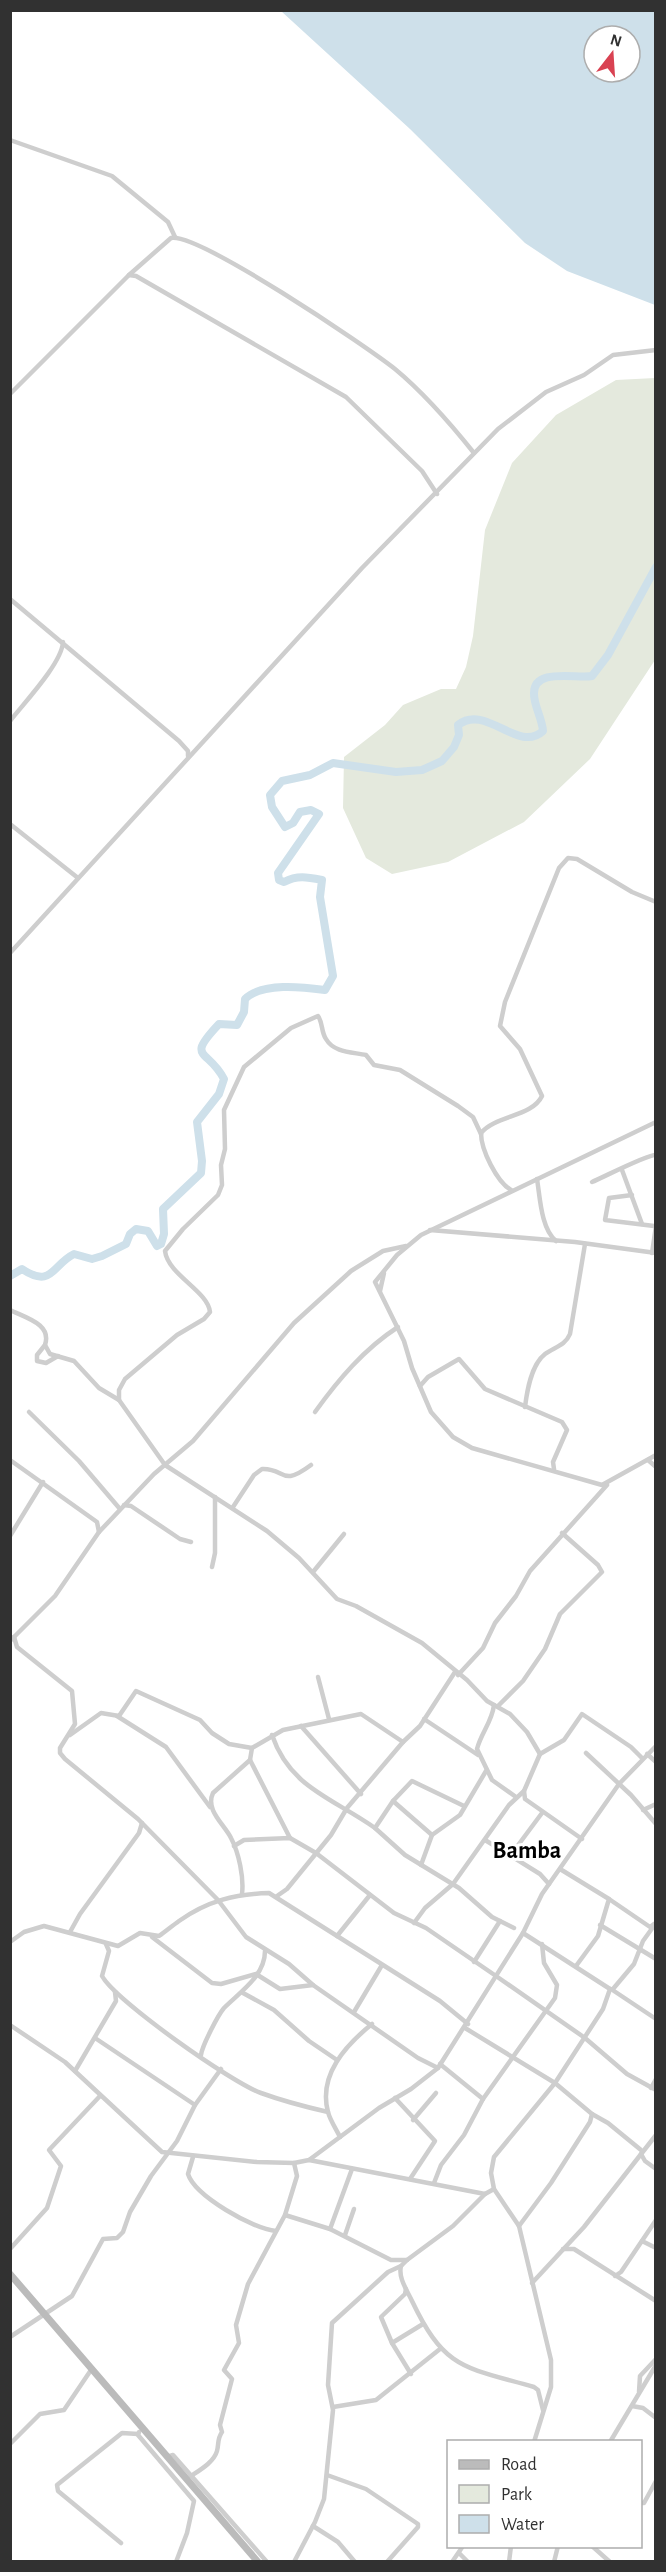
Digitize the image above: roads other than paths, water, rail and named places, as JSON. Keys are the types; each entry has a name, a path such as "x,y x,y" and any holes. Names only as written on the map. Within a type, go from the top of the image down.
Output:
{"main road":[{"path":"10,2274 45,2313 140,2431 166,2457 258,2562"}],"street":[{"path":"10,140 112,176 168,222 175,237 243,270 396,370 436,409 474,453"},
{"path":"10,394 129,275 167,240 175,237"},
{"path":"129,275 145,280 346,397 422,471 437,494"},
{"path":"10,953 362,568 437,494 498,429 546,392 584,375 613,355 656,350"},
{"path":"10,599 179,741 188,751 189,756"},
{"path":"10,721 55,662 63,642"},
{"path":"10,824 78,878"},
{"path":"481,1134 491,1125 535,1104 542,1096 523,1054 502,1030 500,1021 504,1002 563,862 568,858 577,859 632,892 656,902"},
{"path":"119,1400 119,1390 125,1379 177,1335 204,1319 210,1312 204,1300 168,1260 165,1251 183,1228 218,1195 222,1185 221,1165 225,1149 224,1110 244,1067 291,1028 318,1016 330,1044 353,1055 366,1055 374,1065 400,1070 473,1117 481,1134 484,1149 505,1186 511,1190"},
{"path":"607,1485 464,1445 437,1421 420,1386 398,1327 380,1291 384,1273 406,1246 430,1230 656,1122"},
{"path":"592,1182 622,1170 647,1155 656,1155"},
{"path":"622,1170 642,1224"},
{"path":"537,1179 546,1224 551,1236 559,1242"},
{"path":"502,1194 505,1186"},
{"path":"430,1230 585,1244 654,1253 655,1226 604,1218 609,1198 632,1195"},
{"path":"525,1407 538,1363 546,1353 565,1343 570,1334 585,1244"},
{"path":"70,1736 75,1724 72,1690 17,1647 12,1639 55,1596 99,1532 165,1465 188,1447 284,1334 340,1280 383,1251 406,1246"},
{"path":"10,1310 37,1323 46,1331 48,1336 45,1345 37,1355 37,1361 46,1363 58,1356"},
{"path":"315,1412 362,1356 380,1339 398,1327"},
{"path":"45,1345 50,1354 74,1361 99,1388 119,1400 165,1465 267,1531 313,1572 337,1599 356,1606 422,1643 527,1732 540,1754"},
{"path":"420,1386 428,1377 459,1359 485,1389 566,1426 553,1462 554,1469"},
{"path":"29,1412 122,1507"},
{"path":"277,1896 286,1889 316,1853 347,1808 424,1719 457,1673 483,1648 495,1623 516,1596 530,1571 562,1533 607,1485 656,1455"},
{"path":"10,1460 97,1522 99,1532"},
{"path":"648,1460 656,1467"},
{"path":"233,1507 254,1475 262,1469 285,1477 295,1476 311,1466"},
{"path":"10,1536 43,1482"},
{"path":"212,1567 215,1553 215,1497"},
{"path":"122,1507 131,1506 180,1539 191,1542"},
{"path":"516,1797 492,1780 477,1749 479,1740 496,1706 523,1681 544,1648 560,1614 602,1572 598,1565 562,1533"},
{"path":"313,1572 344,1534"},
{"path":"318,1677 329,1719"},
{"path":"117,1716 123,1713 133,1693 138,1691 200,1720 223,1740 252,1748"},
{"path":"242,1894 241,1874 234,1846 211,1808 166,1747 117,1716 101,1713 70,1736 60,1748 60,1754 142,1823 218,1899 238,1930 265,1951 289,1964 313,1985 418,2058 439,2066 483,2099"},
{"path":"290,1838 250,1760 252,1748 272,1735 329,1719 361,1714 403,1742"},
{"path":"414,1923 424,1908 453,1884 516,1797 524,1791 540,1754 564,1740 582,1714 631,1747 642,1758"},
{"path":"424,1719 480,1756"},
{"path":"302,1726 361,1794"},
{"path":"272,1735 284,1764 310,1789 347,1808 375,1828 405,1855 453,1884 492,1917 514,1928"},
{"path":"309,2160 439,2066 523,1933 549,1884 619,1784 656,1746"},
{"path":"586,1753 656,1824"},
{"path":"647,1754 656,1762"},
{"path":"211,1808 210,1800 213,1793 250,1760"},
{"path":"421,1865 432,1835 460,1815 486,1771"},
{"path":"375,1828 393,1801 412,1781 464,1806"},
{"path":"524,1791 527,1802 582,1839"},
{"path":"393,1801 411,1820 432,1835"},
{"path":"643,1810 656,1804"},
{"path":"510,1856 542,1813"},
{"path":"70,1932 80,1914 139,1833 142,1823"},
{"path":"234,1846 244,1840 290,1838 316,1853 370,1895 496,1976 543,2011 585,2038 627,2074 653,2089 656,2079"},
{"path":"485,1840 540,1874 549,1884"},
{"path":"560,1869 609,1899 643,1924 650,1927 655,1923"},
{"path":"151,1936 159,1936 184,1917 218,1899 242,1894 269,1893 277,1896 312,1922 445,2005 466,2026 537,2074 555,2083 592,2114 608,2123 641,2152 645,2162 656,2169"},
{"path":"337,1936 370,1895"},
{"path":"576,1966 598,1936 609,1899"},
{"path":"474,1962 500,1921"},
{"path":"535,2440 551,2387 551,2360 519,2226 494,2189 491,2173 494,2157 555,2083 603,2010 612,1989 634,1964 642,1941 655,1923"},
{"path":"600,1925 656,1959"},
{"path":"10,1942 24,1932 44,1926 118,1946 140,1932 151,1936 212,1983 221,1984 256,1974 280,1989 313,1985"},
{"path":"523,1933 656,2019"},
{"path":"106,1944 109,1951 102,1976 115,1992 220,2069 259,2093 328,2112"},
{"path":"434,2183 441,2165 464,2135 483,2099 557,1991 557,1985 544,1963 542,1944"},
{"path":"201,2055 223,2010 243,1993 265,1959 265,1951"},
{"path":"354,2012 382,1965"},
{"path":"75,2071 116,2001 115,1992"},
{"path":"243,1993 274,2010 309,2041 337,2060"},
{"path":"340,2137 328,2112 326,2095 337,2060 347,2047 372,2024"},
{"path":"10,2025 75,2071 152,2146 167,2154 294,2163 309,2160 485,2194"},
{"path":"95,2038 195,2105"},
{"path":"10,2337 72,2296 104,2239 117,2238 123,2232 133,2206 177,2141 195,2105 220,2069"},
{"path":"413,2120 436,2093"},
{"path":"10,2249 50,2202 61,2166 49,2150 99,2096"},
{"path":"395,2098 435,2142 420,2160 410,2179"},
{"path":"519,2226 551,2184 590,2122 592,2114"},
{"path":"532,2283 584,2227 656,2135"},
{"path":"193,2157 188,2174 202,2191 243,2220 276,2231"},
{"path":"191,2476 217,2453 222,2432 220,2425 232,2379 224,2370 239,2343 236,2325 248,2284 285,2215 297,2176 294,2163"},
{"path":"330,2229 352,2169"},
{"path":"294,2562 324,2499 333,2407 328,2385 332,2323 388,2272 453,2226 485,2194 494,2189"},
{"path":"345,2235 354,2209"},
{"path":"285,2215 345,2235 391,2260 398,2267 423,2324 440,2349 460,2365 534,2387 538,2390 543,2413"},
{"path":"615,2276 621,2272 656,2220"},
{"path":"642,2241 656,2248"},
{"path":"562,2249 574,2249 656,2301"},
{"path":"391,2260 407,2260"},
{"path":"621,2272 621,2279"},
{"path":"406,2289 405,2294 381,2314 392,2343 411,2374"},
{"path":"392,2343 423,2324"},
{"path":"333,2407 376,2400 440,2349"},
{"path":"639,2394 640,2376 656,2359"},
{"path":"611,2440 656,2365"},
{"path":"10,2444 40,2414 64,2410 91,2370"},
{"path":"633,2406 643,2408 656,2418"},
{"path":"121,2543 57,2488 67,2474 122,2433 140,2431 194,2502 188,2532 176,2562"},
{"path":"166,2457 173,2455 267,2562"},
{"path":"327,2475 371,2492 418,2524 418,2528 387,2562"},
{"path":"642,2504 656,2481"},
{"path":"313,2526 338,2542 354,2562"},
{"path":"452,2562 462,2548"},
{"path":"595,2548 610,2562"},
{"path":"459,2553 468,2562"}],"water":[{"path":"281,11 655,11 655,305 567,271 525,243 410,129"}],"waterway":[{"path":"10,1276 22,1269 32,1275 46,1276 74,1254 92,1259 102,1256 126,1244 130,1234 136,1229 148,1231 157,1246 161,1244 164,1234 163,1209 201,1173 202,1161 197,1122 219,1094 224,1079 203,1053 201,1049 203,1043 219,1024 237,1025 244,1012 245,999 252,994 283,987 325,990 333,976 320,897 322,880 302,877 284,882 279,880 278,873 319,814 311,810 300,812 293,823 285,827 272,807 270,795 282,781 310,775 333,763 396,772 422,770 442,761 454,747 459,735 458,725 469,720 491,723 523,737 533,736 543,731 534,699 536,686 548,677 592,676 608,655 656,567"}],"district":[{"name":"Bamba","path":"527,1851"}]}
